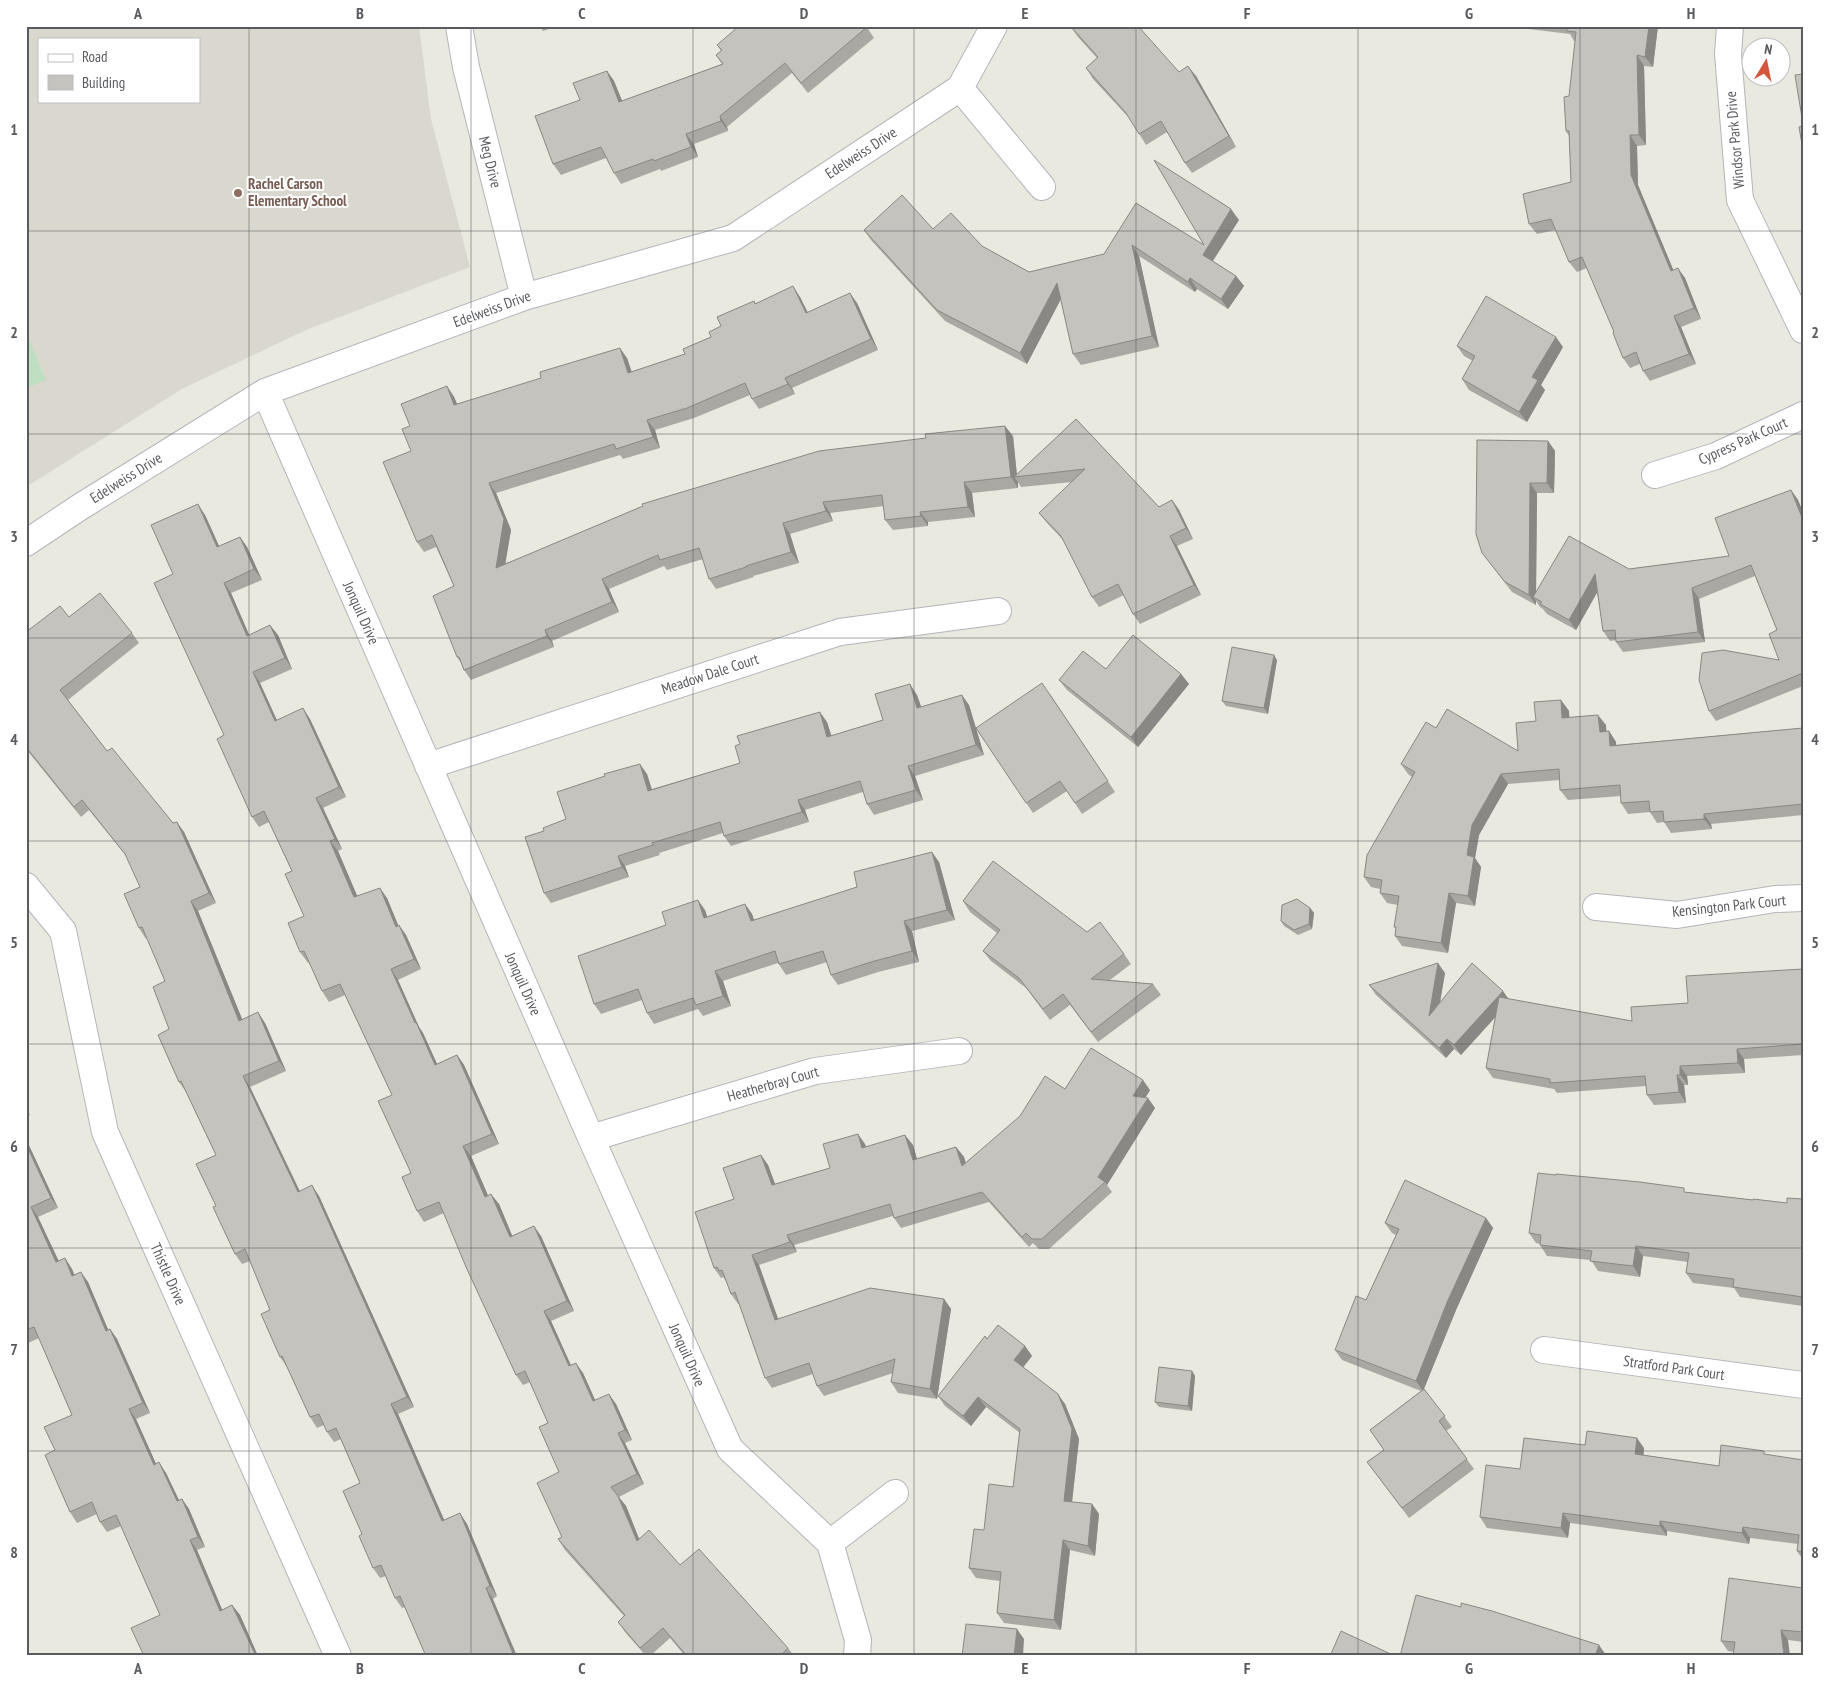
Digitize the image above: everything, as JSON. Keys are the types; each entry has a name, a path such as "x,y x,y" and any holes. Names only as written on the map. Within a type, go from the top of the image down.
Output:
{"street":[{"name":"Meg Drive","path":"459,26 466,67 524,297"},
{"name":"Edelweiss Drive","path":"26,543 80,507 265,392 524,297 733,238 960,88 994,26"},
{"name":"Windsor Park Drive","path":"1730,26 1728,54 1740,200 1803,330"},
{"path":"960,88 1042,187"},
{"name":"Jonquil Drive","path":"265,392 591,1138 730,1449 830,1543"},
{"name":"Cypress Park Court","path":"1655,474 1716,456 1803,415"},
{"name":"Meadow Dale Court","path":"428,766 840,632 998,611"},
{"name":"Thistle Drive","path":"26,886 63,931 105,1132 338,1656"},
{"name":"Kensington Park Court","path":"1596,907 1677,914 1775,900 1803,898"},
{"name":"Heatherbray Court","path":"591,1138 815,1070 959,1051"},
{"name":"Stratford Park Court","path":"1544,1350 1803,1386"},
{"path":"857,1656 858,1640 830,1543 895,1493"}],"shaded area":[{"name":"Rachel Carson Elementary School","path":"26,26 419,26 431,119 470,267 306,330 182,389 26,487"}],"green space":[{"path":"26,331 46,380 26,388"}],"building":[{"path":"739,26 867,27 801,83 785,63 720,116 721,121 686,134 691,147 614,173 601,147 553,164 535,116 580,100 573,83 607,71 619,102 723,64 716,55 722,50 717,45"},
{"path":"1072,26 1138,26 1179,72 1188,66 1229,136 1185,163 1161,121 1139,134 1126,113 1086,68 1098,57"},
{"path":"1567,26 1649,26 1645,57 1637,55 1639,135 1630,135 1631,175 1671,271 1678,268 1694,308 1674,316 1689,354 1643,371 1636,352 1623,358 1582,257 1569,262 1551,219 1529,224 1523,194 1571,182 1569,131 1566,131 1564,97 1569,96 1576,32 1567,31"},
{"path":"1803,74 1803,124 1795,75"},
{"path":"1803,126 1803,150 1799,127"},
{"path":"1154,160 1231,209 1203,255 1236,276 1221,299 1190,278 1188,282 1132,245 1152,336 1073,354 1057,283 1020,353 937,310 864,230 902,195 933,229 951,213 982,246 1029,272 1104,254 1136,203 1204,245"},
{"path":"793,286 806,313 850,293 871,339 785,378 788,384 752,399 745,383 687,408 647,420 653,437 616,449 614,444 489,483 504,519 496,568 643,506 642,504 819,451 926,438 925,434 1005,426 1011,477 964,482 968,507 920,512 921,516 885,520 882,495 823,502 826,511 783,523 791,552 709,579 699,548 660,560 658,555 602,579 612,602 545,630 547,636 464,670 433,596 454,586 432,535 417,542 383,462 411,451 402,429 410,426 401,404 447,386 454,405 541,378 540,372 620,348 628,373 685,354 683,349 711,337 709,332 721,326 717,317 754,301 755,304"},
{"path":"1486,296 1556,337 1532,377 1538,380 1519,412 1462,379 1475,356 1457,346"},
{"path":"1076,419 1159,507 1172,500 1186,528 1170,536 1194,585 1133,614 1118,584 1092,597 1061,536 1039,513 1085,469 1014,477"},
{"path":"1477,440 1548,441 1547,483 1530,483 1529,595 1505,582 1482,553 1476,534"},
{"path":"1791,490 1803,520 1803,673 1709,711 1699,680 1702,653 1723,650 1779,660 1769,634 1777,630 1751,565 1692,588 1698,632 1616,642 1615,630 1603,631 1595,574 1569,620 1540,604 1542,602 1533,597 1569,536 1629,569 1729,556 1715,518"},
{"path":"198,504 217,547 240,537 254,569 224,583 247,636 270,625 285,658 253,672 275,721 303,708 339,787 316,798 335,839 330,841 354,897 380,888 396,927 399,925 414,959 391,969 415,1023 435,1065 457,1055 492,1134 463,1146 485,1197 491,1194 510,1237 534,1226 567,1301 544,1311 569,1366 576,1363 593,1401 609,1394 625,1430 618,1433 637,1474 611,1487 618,1496 637,1541 649,1530 680,1565 699,1549 788,1648 780,1656 687,1656 663,1628 640,1648 618,1622 625,1615 558,1539 562,1537 537,1483 559,1472 539,1427 548,1423 525,1371 516,1375 466,1267 439,1202 417,1211 402,1177 411,1173 378,1101 392,1095 340,984 322,991 304,951 300,952 288,923 304,916 285,874 292,871 264,811 252,817 217,739 224,735 154,583 173,574 151,525"},
{"path":"100,593 132,633 60,690 107,751 112,748 173,823 177,822 209,893 191,901 239,1021 258,1012 279,1061 243,1076 298,1192 312,1185 407,1397 391,1404 442,1521 460,1513 490,1586 486,1588 514,1656 420,1656 425,1654 400,1596 395,1598 381,1565 373,1568 359,1536 362,1534 343,1491 360,1483 336,1428 327,1432 319,1414 310,1417 261,1314 270,1310 245,1249 235,1254 213,1207 216,1206 196,1164 216,1155 181,1081 179,1082 158,1035 169,1029 153,987 165,981 142,927 139,928 124,894 140,887 125,854 82,800 74,807 26,747 26,632 60,606 69,617"},
{"path":"1133,635 1181,674 1131,737 1059,680 1083,651 1106,669"},
{"path":"1232,647 1274,655 1264,708 1222,701"},
{"path":"1042,683 1108,781 1075,803 1060,781 1026,803 976,728"},
{"path":"910,684 917,708 962,695 976,745 908,766 916,790 867,804 860,781 798,800 802,812 724,836 720,822 652,843 653,845 618,856 622,867 544,893 525,837 544,831 543,828 566,819 557,792 605,776 604,774 640,764 648,791 740,763 735,746 740,744 737,736 820,712 827,737 883,720 875,694"},
{"path":"1561,700 1562,718 1598,715 1600,732 1609,731 1610,746 1803,728 1803,804 1704,814 1704,819 1664,822 1663,811 1650,812 1649,801 1621,803 1620,785 1560,790 1559,769 1501,774 1472,825 1467,855 1474,857 1468,896 1449,893 1441,943 1395,936 1396,927 1394,927 1399,896 1380,893 1382,880 1364,877 1367,855 1415,772 1401,764 1426,722 1436,728 1447,709 1518,751 1516,723 1536,721 1534,702"},
{"path":"932,852 947,910 904,921 912,951 831,975 823,951 779,964 775,951 715,971 723,996 696,1005 693,998 647,1013 638,989 594,1004 578,956 666,925 662,912 698,900 704,918 745,904 751,921 857,887 854,872"},
{"path":"993,861 1087,932 1100,922 1124,954 1091,979 1153,984 1091,1032 1063,994 1043,1009 1019,978 983,951 1000,930 963,901"},
{"path":"1297,899 1310,908 1309,924 1294,930 1281,921 1282,905"},
{"path":"1438,963 1429,1016 1472,963 1503,991 1454,1045 1447,1039 1439,1048 1369,985"},
{"path":"1803,969 1803,1044 1737,1049 1738,1063 1680,1066 1680,1075 1677,1075 1679,1092 1647,1095 1645,1076 1550,1083 1550,1079 1486,1068 1499,997 1632,1021 1631,1007 1688,1003 1686,976"},
{"path":"1091,1048 1143,1080 1133,1096 1148,1098 1098,1177 1105,1182 1042,1239 1032,1239 1026,1233 1022,1237 982,1192 894,1218 890,1204 787,1235 790,1242 752,1255 775,1320 870,1288 944,1299 930,1389 891,1382 895,1359 817,1386 809,1363 765,1378 735,1292 731,1294 722,1270 719,1271 717,1267 714,1268 695,1212 734,1199 723,1168 761,1155 772,1185 830,1168 823,1144 858,1134 862,1148 905,1135 913,1160 956,1147 962,1166 1020,1116 1045,1076 1065,1089"},
{"path":"26,1144 51,1198 31,1207 56,1262 65,1258 72,1276 81,1272 106,1331 110,1329 143,1403 129,1409 154,1465 159,1462 177,1501 182,1499 198,1537 190,1540 220,1611 232,1605 255,1654 251,1656 144,1656 131,1628 160,1615 116,1515 100,1522 92,1502 70,1512 45,1455 55,1450 44,1427 72,1415 34,1327 26,1330"},
{"path":"1538,1173 1640,1182 1684,1188 1684,1192 1753,1200 1787,1203 1787,1198 1803,1199 1803,1297 1733,1287 1734,1279 1686,1273 1689,1253 1636,1246 1633,1266 1590,1261 1592,1251 1540,1245 1541,1235 1529,1233"},
{"path":"1405,1180 1486,1218 1448,1300 1416,1381 1335,1350 1356,1296 1366,1300 1399,1229 1385,1223"},
{"path":"998,1325 1025,1346 1014,1360 1058,1394 1072,1429 1064,1501 1092,1504 1088,1546 1063,1540 1054,1620 997,1613 1001,1572 969,1568 974,1529 984,1530 989,1484 1013,1487 1020,1429 978,1397 963,1416 938,1396 985,1336 987,1339"},
{"path":"1159,1367 1192,1371 1188,1406 1155,1402"},
{"path":"1424,1389 1445,1416 1439,1421 1467,1459 1402,1508 1367,1462 1384,1450 1370,1430"},
{"path":"1587,1431 1637,1438 1635,1454 1719,1466 1721,1445 1764,1451 1764,1454 1803,1460 1803,1552 1797,1551 1799,1535 1743,1527 1742,1533 1660,1521 1660,1526 1563,1513 1561,1528 1480,1517 1486,1465 1520,1469 1524,1438 1585,1445"},
{"path":"1729,1578 1803,1588 1803,1632 1781,1630 1784,1656 1733,1656 1735,1642 1721,1641"},
{"path":"1416,1595 1461,1607 1461,1603 1492,1611 1599,1645 1595,1656 1400,1656"},
{"path":"966,1624 1017,1629 1014,1656 962,1656"},
{"path":"1341,1631 1395,1656 1330,1656"}],"place":[{"name":"Rachel Carson Elementary School","path":"238,193"}]}
